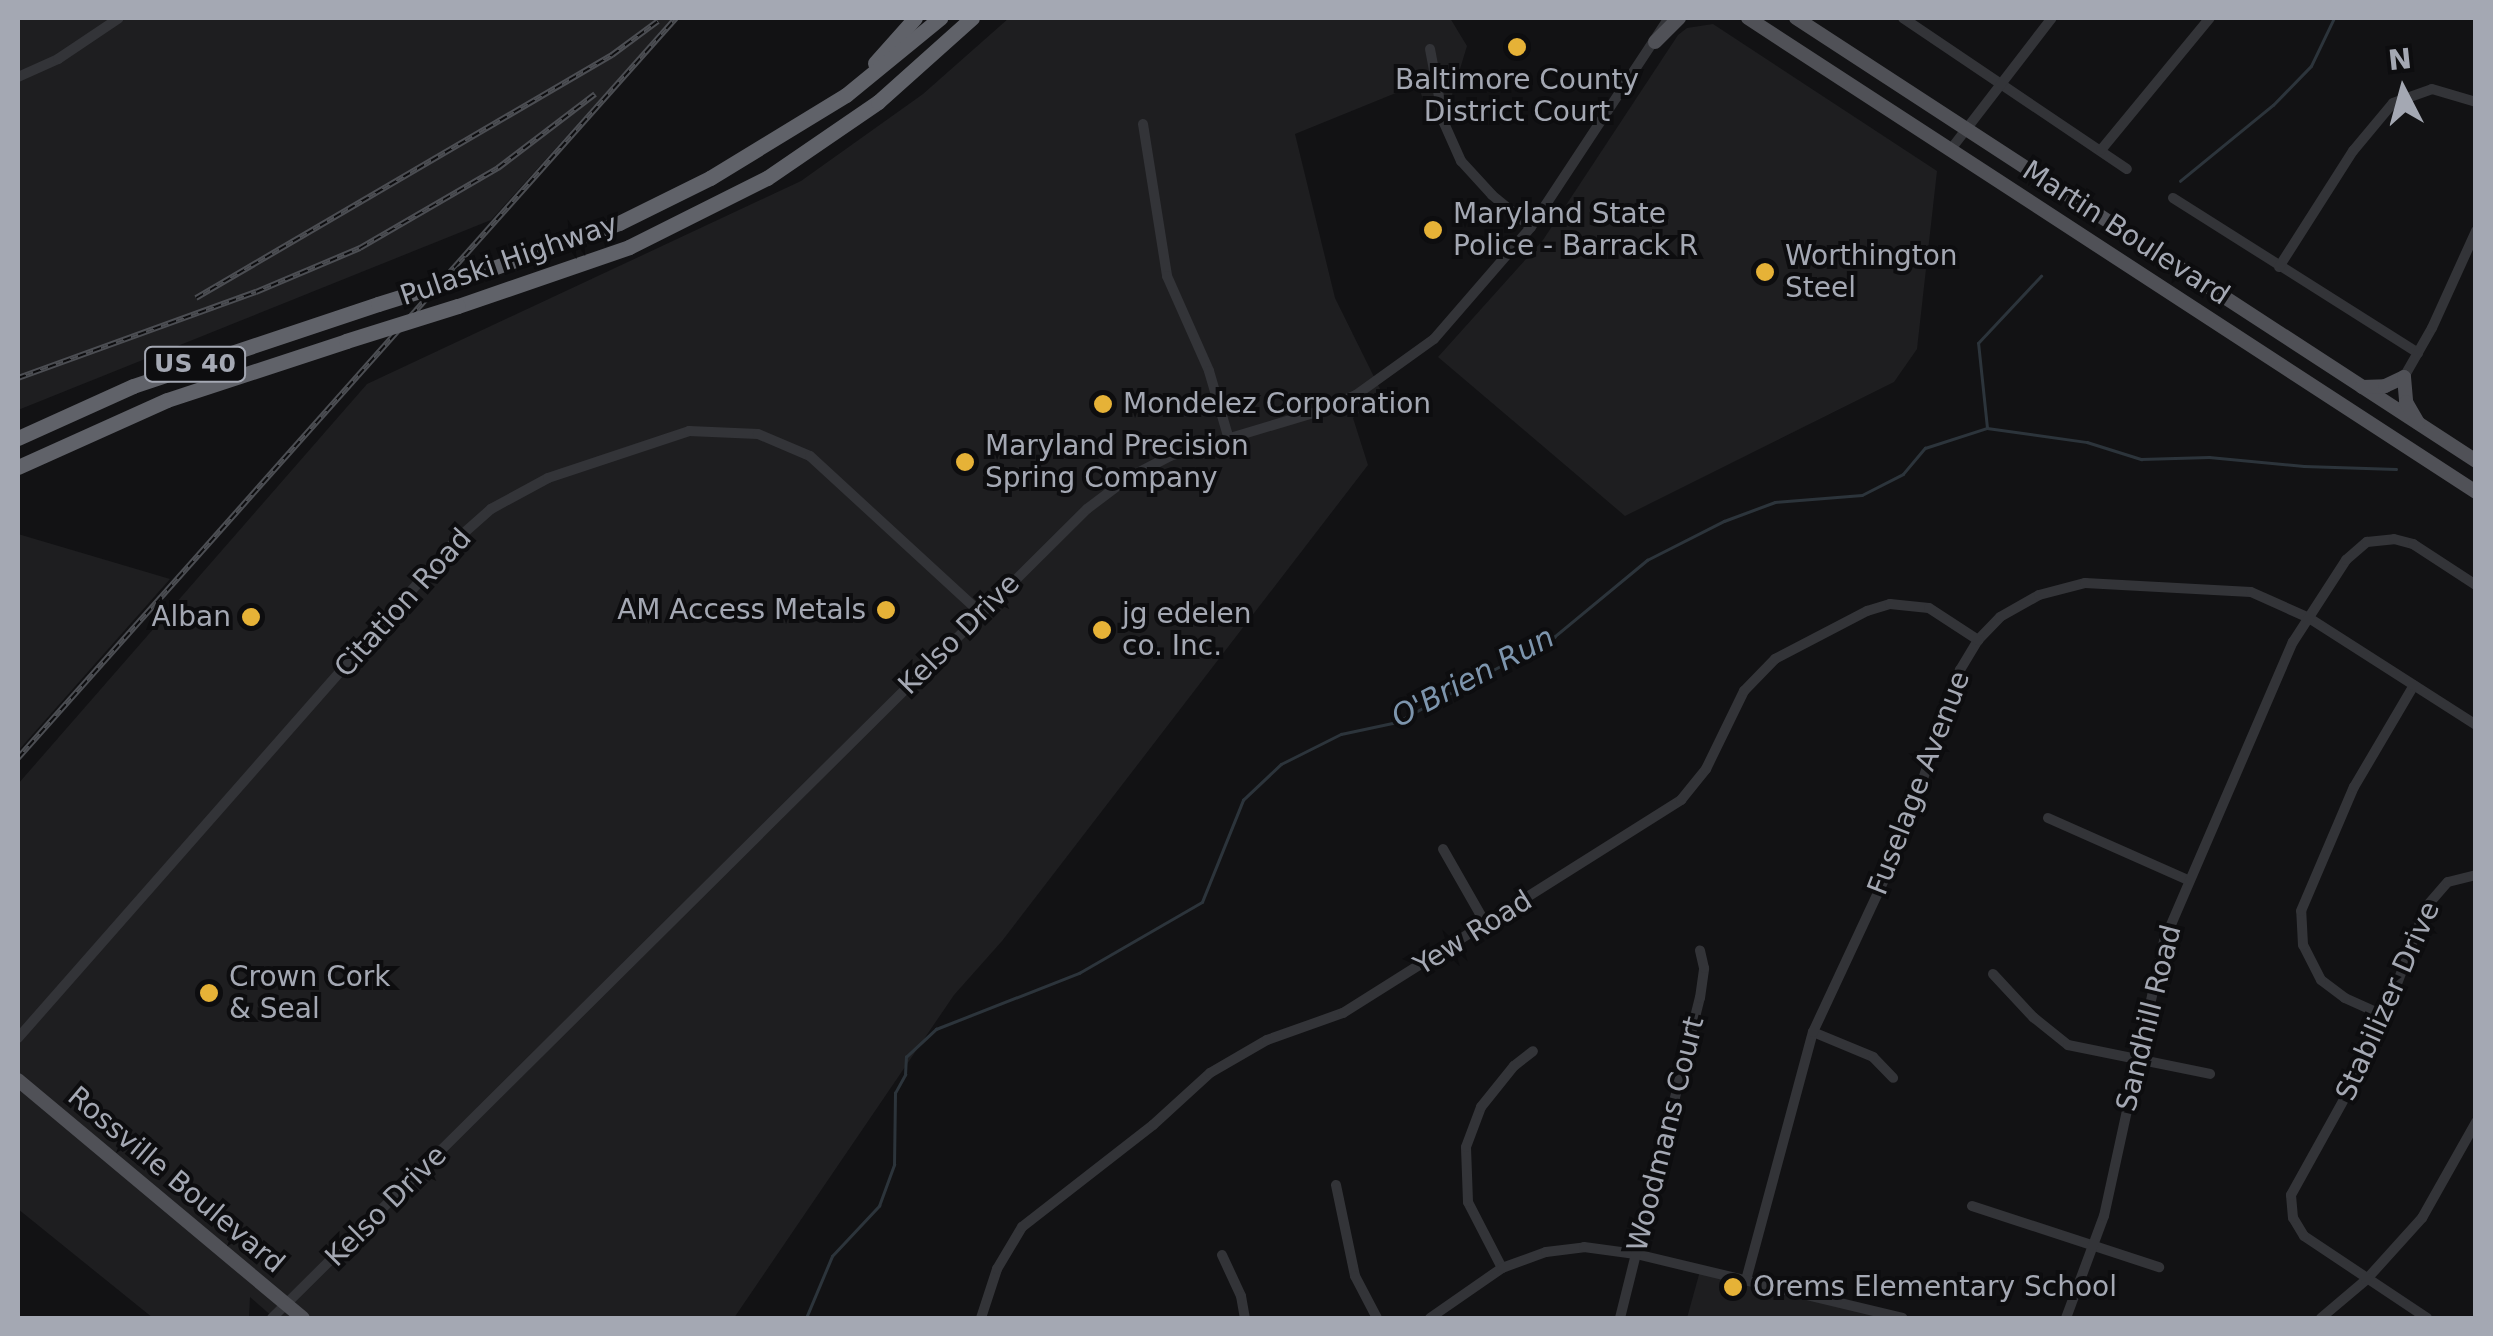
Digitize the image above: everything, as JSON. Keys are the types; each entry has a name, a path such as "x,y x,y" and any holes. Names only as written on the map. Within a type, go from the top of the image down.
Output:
{"highway":[{"path":"854,120 844,97 915,18"},
{"name":"Pulaski Highway","path":"18,438 133,386 581,238 668,200 844,97 940,18"},
{"name":"Pulaski Highway","path":"18,467 167,400 580,266 679,225 767,178 854,120 972,18"}],"main road":[{"path":"1655,42 1680,18"},
{"name":"Martin Boulevard","path":"1738,18 1752,20 2476,492"},
{"name":"Martin Boulevard","path":"1796,18 2476,461"},
{"path":"2361,387 2385,386 2404,377 2406,402 2421,427"},
{"name":"Rossville Boulevard","path":"18,1080 303,1318"}],"street":[{"path":"18,77 58,58 120,18"},
{"name":"Kelso Drive","path":"272,1318 1063,531 1111,491 1170,456 1313,414 1376,382 1457,317 1532,227 1669,18"},
{"path":"1903,18 1998,86 2127,169"},
{"path":"1951,149 2052,18"},
{"path":"2100,150 2210,18"},
{"path":"1430,49 1444,123 1461,161 1492,196 1532,227"},
{"path":"2280,267 2353,151 2393,103 2432,89 2476,102"},
{"path":"1143,124 1164,268 1209,371 1228,436"},
{"path":"2173,198 2418,353"},
{"path":"2404,377 2475,232"},
{"name":"Citation Road","path":"18,1038 456,540 492,509 548,478 688,431 758,434 810,456 981,613"},
{"name":"Sandhill Road","path":"2066,1318 2094,1247 2159,958 2188,880 2280,670 2309,618 2352,552 2377,540 2413,544 2476,585"},
{"name":"Fuselage Avenue","path":"1746,1280 1812,1032 1902,841 1956,680 1978,640 2018,604 2085,583 2235,589 2269,598 2309,618 2476,725"},
{"name":"Yew Road","path":"981,1318 997,1270 1022,1227 1153,1125 1210,1073 1267,1040 1344,1013 1681,800 1706,768 1752,679 1792,648 1890,604 1928,608 1978,640"},
{"path":"2385,1016 2344,998 2314,971 2303,945 2302,911 2354,787 2414,685"},
{"path":"2048,818 2188,880"},
{"path":"1443,849 1486,926"},
{"name":"Stabilizer Drive","path":"2366,1280 2304,1236 2291,1201 2296,1180 2349,1094 2433,896 2448,882 2476,876"},
{"name":"Woodmans Court","path":"1620,1318 1700,998 1704,968 1700,950"},
{"path":"1994,974 2058,1039 2210,1074"},
{"path":"1812,1032 1873,1057 1893,1078"},
{"path":"1502,1268 1468,1202 1466,1147 1481,1107 1514,1066 1533,1052"},
{"path":"2321,1318 2366,1280 2422,1218 2476,1122"},
{"path":"1336,1184 1354,1276 1377,1318"},
{"path":"1972,1206 2158,1267"},
{"path":"1430,1318 1502,1268 1561,1249 1636,1254 1902,1318"},
{"path":"1222,1255 1241,1296 1244,1318"},
{"path":"2366,1280 2427,1318"}],"shaded area":[{"path":"18,18 673,18 491,220 18,410"},
{"path":"1009,18 1450,18 1467,46 1452,95 1424,103 1418,84 1295,134 1335,298 1382,393 1353,418 1368,465 1002,941 954,995 734,1318 274,1318 250,1297 249,1318 153,1318 18,1209 18,784 367,384 801,181 923,94"},
{"path":"1713,24 1937,171 1917,349 1894,382 1625,516 1438,357 1543,240 1678,35 1687,28"},
{"path":"18,534 170,579 18,751"},
{"name":"Orems Elementary School","path":"1700,1271 1899,1318 1687,1318"}],"waterway":[{"name":"O'Brien Run","path":"2180,181 2273,105 2311,66 2334,18"},
{"name":"O'Brien Run","path":"806,1318 832,1256 879,1206 894,1165 895,1093 905,1075 906,1057 936,1029 1079,973 1202,902 1243,800 1281,764 1341,734 1397,722 1554,637 1647,560 1724,521 1775,502 1862,495 1903,474 1925,448 1987,428 1978,343 2041,276"},
{"path":"1987,428 2087,442 2141,459 2209,457 2396,469"}],"railway":[{"path":"18,758 676,18"},
{"path":"196,298 612,55 658,21"},
{"path":"18,378 256,292 360,248 498,168 595,94"}],"place":[{"name":"Baltimore County District Court","path":"1517,47"},
{"name":"Maryland State Police - Barrack R","path":"1433,230"},
{"name":"Worthington Steel","path":"1765,272"},
{"name":"Mondelez Corporation","path":"1103,404"},
{"name":"Maryland Precision Spring Company","path":"965,462"},
{"name":"AM Access Metals","path":"886,610"},
{"name":"Alban","path":"251,617"},
{"name":"jg edelen co. Inc.","path":"1102,630"},
{"name":"Crown Cork & Seal","path":"209,993"},
{"name":"Orems Elementary School","path":"1733,1287"}]}
